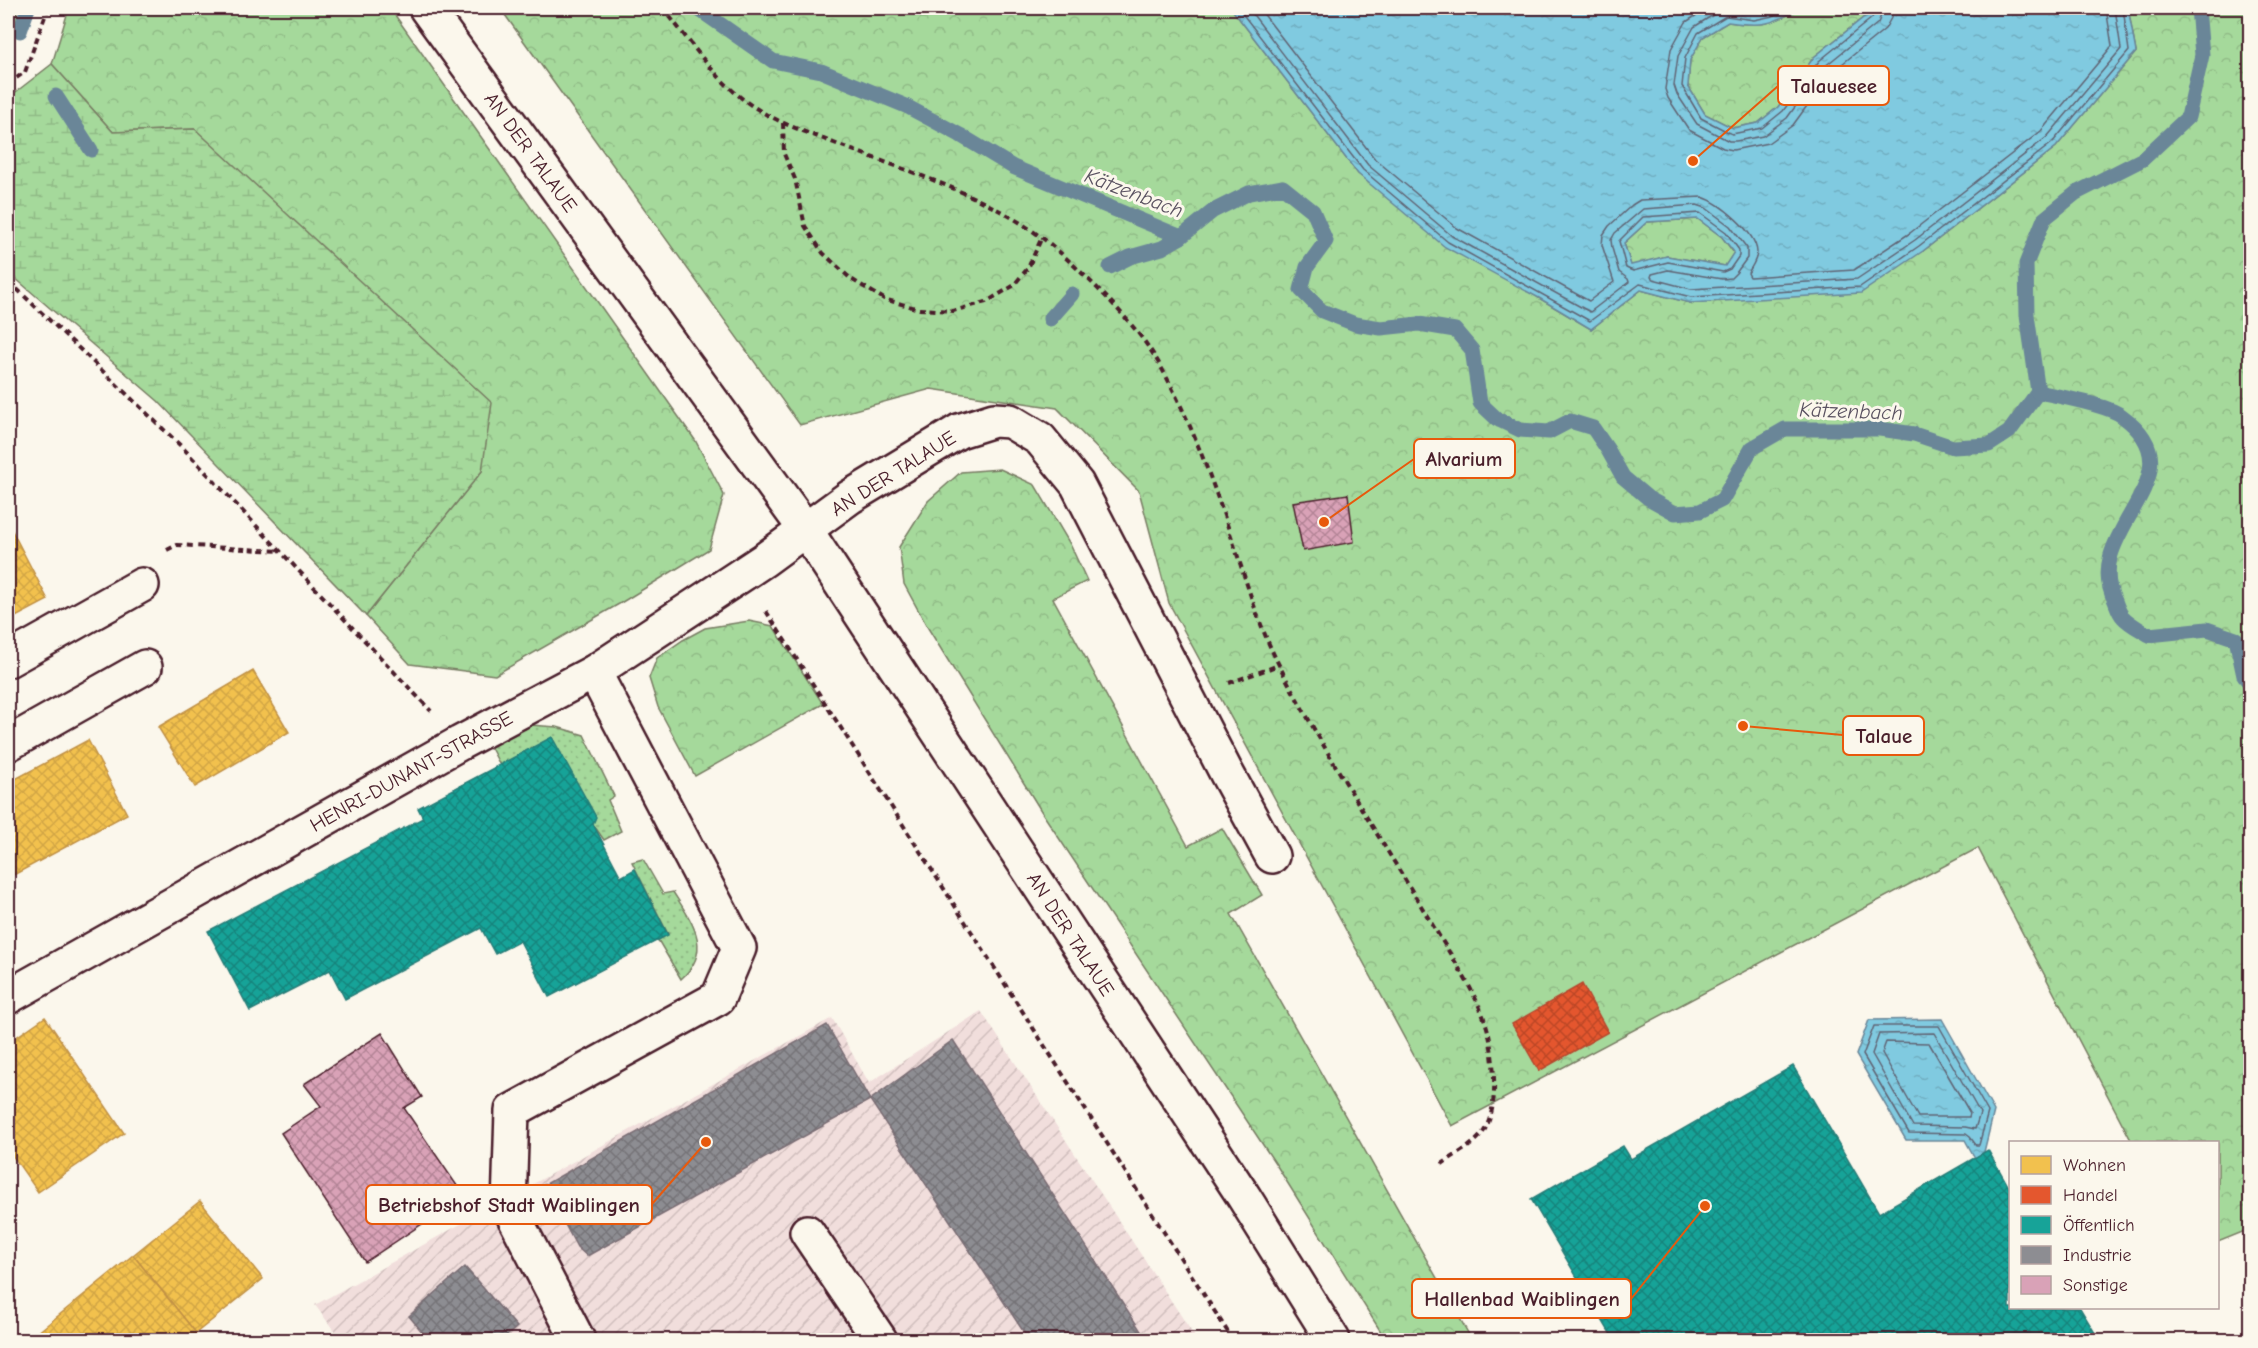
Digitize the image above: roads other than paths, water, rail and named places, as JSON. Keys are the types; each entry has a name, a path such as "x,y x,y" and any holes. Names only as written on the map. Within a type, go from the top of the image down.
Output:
{"street":[{"name":"AN DER TALAUE","path":"426,8 805,529 1244,1197 1333,1341"},
{"name":"AN DER TALAUE","path":"805,529 850,497 959,431 994,420 1010,421 1040,439 1077,484 1187,698 1272,856"},
{"name":"HENRI-DUNANT-STRASSE","path":"8,997 460,743 594,672 764,561 805,529"},
{"path":"8,660 142,585"},
{"path":"8,744 145,667"},
{"path":"578,1341 509,1208 512,1111 718,998 739,948 594,672"},
{"path":"807,1232 880,1341"}],"water":[{"path":"1231,8 1801,8 1766,23 1728,22 1703,37 1690,60 1688,86 1705,114 1733,128 1758,123 1778,107 1814,57 1868,14 1871,8 2128,8 2136,52 2056,147 1923,251 1861,293 1690,303 1641,290 1591,329 1445,247 1358,174","holes":["1698,219 1722,237 1734,252 1725,266 1667,256 1631,265 1624,243 1647,222"]},
{"path":"1942,1019 1994,1111 1984,1152 1975,1158 1965,1140 1906,1140 1856,1055 1869,1020"}],"waterway":[{"name":"Kätzenbach","path":"20,31 28,8"},
{"name":"Kätzenbach","path":"697,8 773,61 821,71 906,106 1013,167 1181,237"},
{"path":"2038,392 2027,315 2026,264 2044,219 2076,193 2143,159 2188,117 2202,55 2198,8"},
{"name":"Kätzenbach","path":"56,96 91,150"},
{"name":"Kätzenbach","path":"1110,267 1130,257 1162,248 1181,237 1213,211 1249,193 1283,187 1313,211 1326,241 1307,267 1301,290 1322,311 1355,324 1381,328 1419,324 1455,330 1472,350 1480,403 1497,419 1520,430 1549,432 1570,421 1593,428 1623,477 1648,498 1675,513 1700,511 1722,500 1752,448 1785,429 1880,429 1914,434 1953,447 1989,445 2009,432 2038,392"},
{"path":"1050,319 1072,294"},
{"name":"Kätzenbach","path":"2038,392 2082,401 2115,412 2144,438 2151,460 2147,482 2112,551 2108,575 2115,601 2122,615 2149,635 2207,629 2236,639 2244,676 2250,683"}],"place":[{"name":"Talauesee","path":"1693,161"},
{"name":"Alvarium","path":"1324,522"},
{"name":"Talaue","path":"1743,726"},
{"name":"Betriebshof Stadt Waiblingen","path":"706,1142"},
{"name":"Hallenbad Waiblingen","path":"1705,1206"}]}
